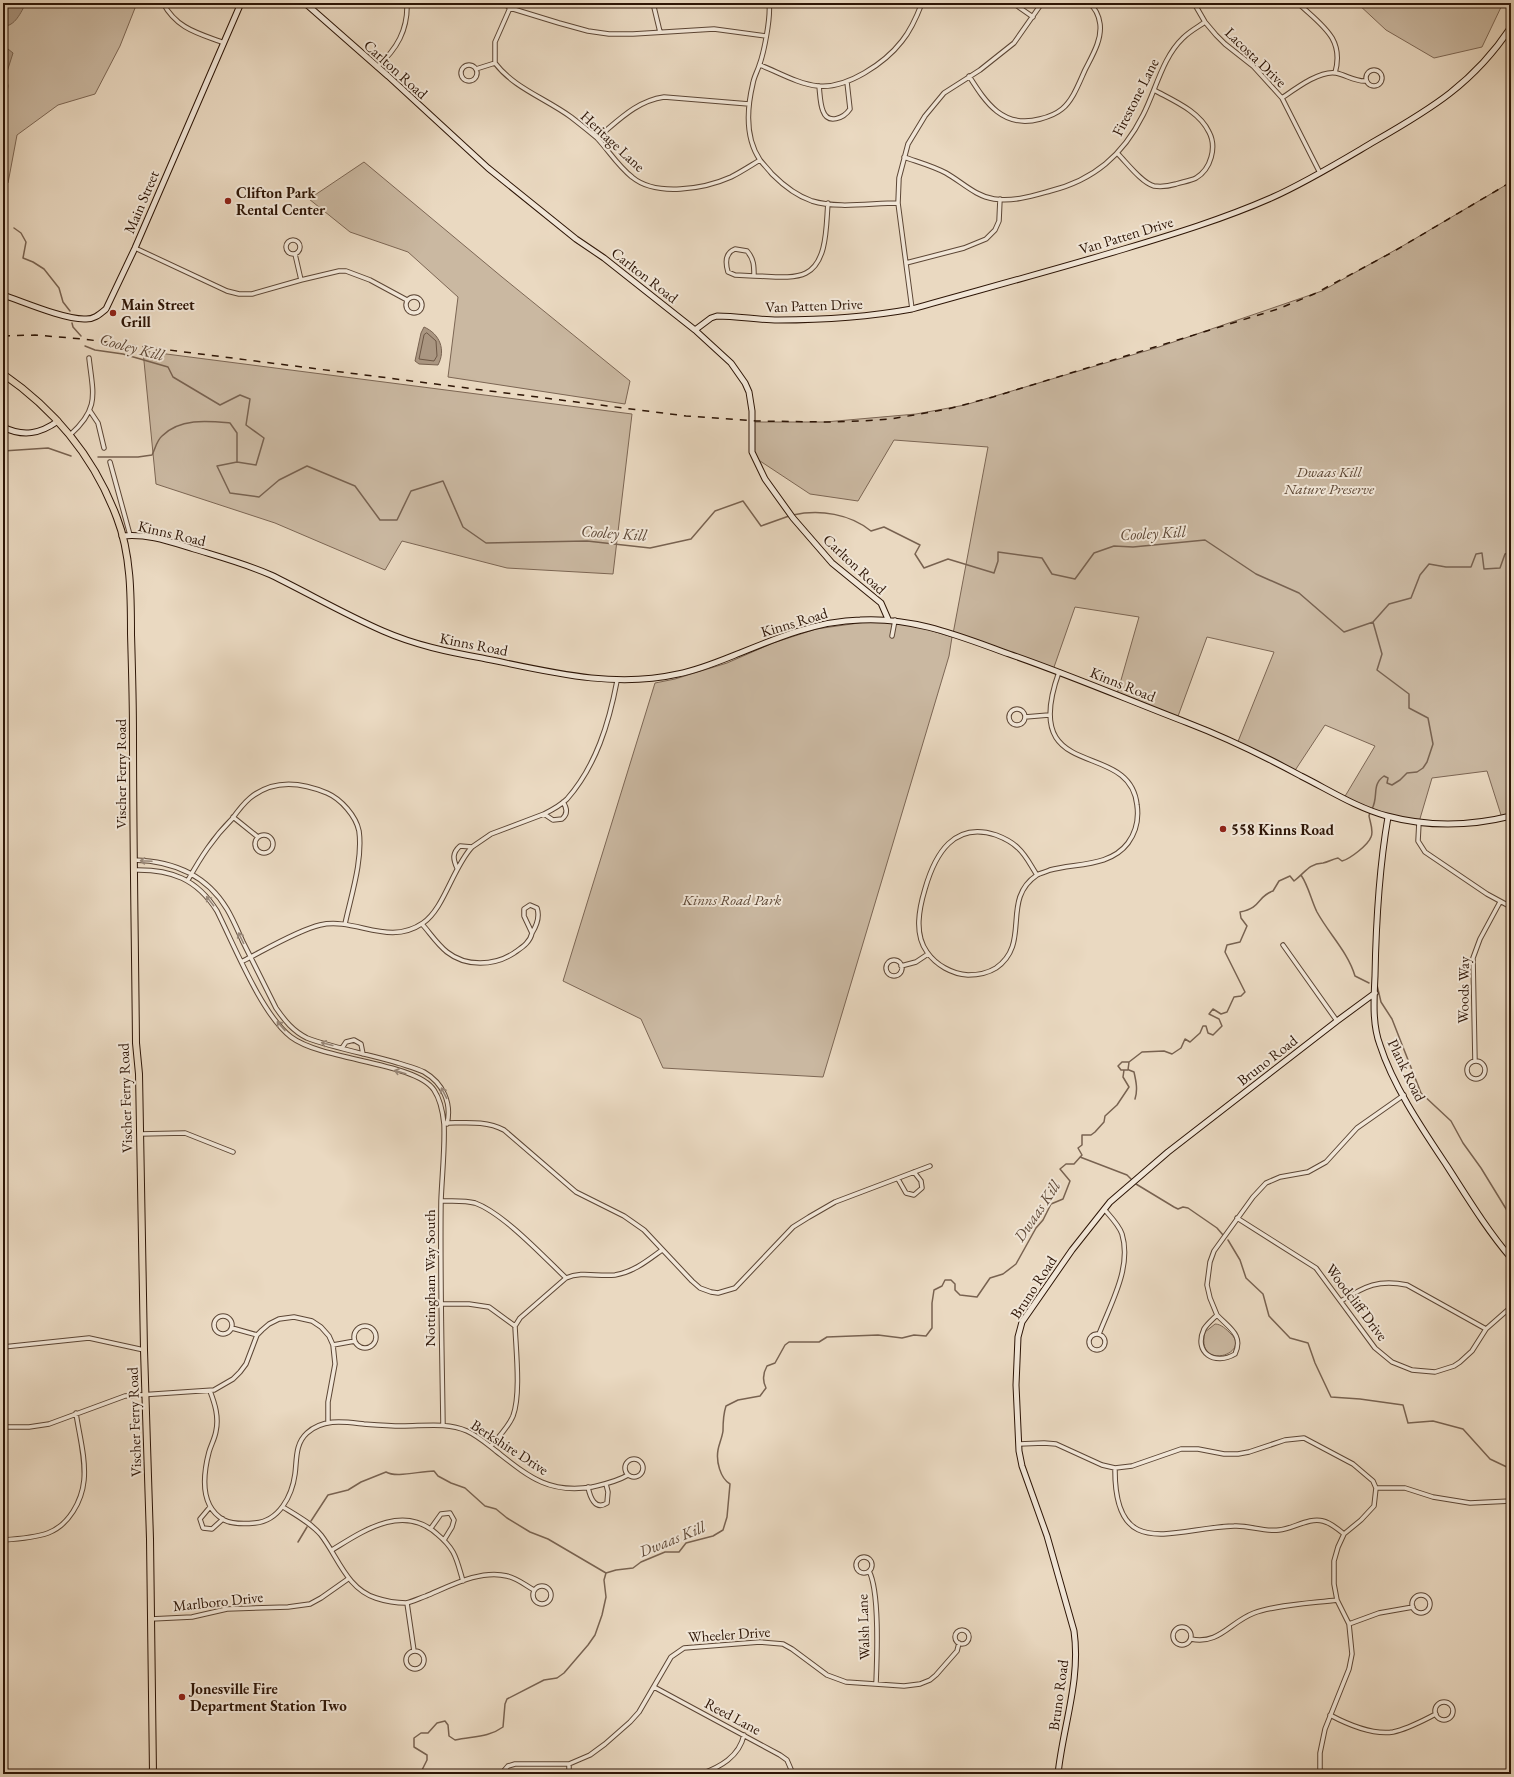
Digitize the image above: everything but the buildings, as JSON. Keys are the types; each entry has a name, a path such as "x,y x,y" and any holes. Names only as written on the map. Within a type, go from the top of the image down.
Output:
{"main road":[{"name":"Vischer Ferry Road","path":"3,374 27,392 58,421 70,435 98,476 117,518 130,578 136,1043 139,1074 153,1774"}],"street":[{"path":"163,3 169,14 180,25 224,43"},
{"name":"Main Street","path":"3,295 83,320 99,316 106,309 135,248 241,3"},
{"name":"Carlton Road","path":"305,3 494,173 565,230 604,258 695,330 731,363 745,383 751,402 752,452 765,479 788,511 832,563 881,603 888,619"},
{"path":"377,67 387,58 397,45 405,30 407,3"},
{"path":"502,3 510,8 588,31 621,34 714,29 766,36"},
{"path":"653,3 660,32"},
{"path":"769,3 766,36 760,65 753,81 749,104 751,138 760,160 778,180 797,194 813,201 849,204 898,203"},
{"path":"760,65 803,82 818,86 847,82 867,71 889,55 897,47 906,36 922,3"},
{"path":"1013,3 1033,17"},
{"path":"912,309 898,203 899,178 904,157 915,131 934,104 952,87 980,70 1014,43 1042,3"},
{"path":"969,76 991,107 1008,119 1031,120 1052,116 1062,109 1070,100 1096,47 1100,25 1095,9 1089,3"},
{"name":"Lacosta Drive","path":"1194,3 1205,22 1225,44 1253,66 1282,98 1320,173"},
{"path":"1298,3 1334,39 1339,55 1335,73"},
{"path":"476,70 495,63 495,42 510,8"},
{"name":"Firestone Lane","path":"904,157 932,166 948,174 980,195 1000,199 1022,198 1062,188 1090,175 1118,154 1130,138 1143,115 1167,60 1178,44 1190,32 1205,22"},
{"name":"Van Patten Drive","path":"695,330 711,318 717,316 776,320 824,319 890,313 912,309 1056,269 1198,226 1271,198 1320,173 1425,112 1454,91 1484,63 1511,27"},
{"name":"Heritage Lane","path":"495,63 510,80 570,116 597,138 620,167 634,179 646,185 666,190 696,187 731,177 760,160"},
{"path":"467,65 473,66 476,70 477,74 473,80 465,81 461,75 461,70 467,65"},
{"path":"1282,98 1318,76 1335,73 1361,81 1366,81 1371,86 1376,86 1381,82 1381,76 1378,71 1372,70 1367,74 1366,81"},
{"path":"818,86 823,112 830,118 836,119 843,118 850,109 847,82"},
{"path":"1118,154 1137,173 1154,186 1169,185 1196,178 1208,167 1210,162 1212,138 1206,127 1183,105 1154,90"},
{"path":"597,138 633,109 652,99 664,97 730,104 749,104"},
{"path":"906,263 964,248 986,239 995,230 999,221 1000,199"},
{"path":"754,276 753,259 747,251 741,249 730,251 727,255 726,262 728,272 735,275 754,276 796,276 812,269 825,244 828,203"},
{"path":"290,240 296,240 300,246 299,251 295,254 286,250 286,245 290,240"},
{"path":"135,248 227,291 238,294 252,294 301,280 339,271 346,271 370,280 406,300"},
{"path":"295,254 301,280"},
{"path":"410,297 418,298 422,304 421,309 418,312 410,312 405,306 406,300 410,297"},
{"path":"70,435 90,411 93,402 89,358"},
{"path":"90,411 98,423 104,448"},
{"path":"3,427 16,432 32,433 42,431 58,421"},
{"path":"110,462 130,535"},
{"name":"Kinns Road","path":"122,536 130,535 165,540 240,563 271,575 375,628 421,645 491,660 600,680 617,681 660,677 693,670 815,626 844,621 888,619 916,623 1059,672 1237,744 1371,811 1388,817 1419,822 1469,823 1483,822 1511,816"},
{"path":"892,636 894,620"},
{"path":"1037,875 1018,848 1006,839 991,834 976,832 958,836 947,844 937,856 928,876 922,899 918,921 924,947 928,954 940,965 957,973 973,975 991,971 1005,962 1012,950 1016,928 1016,910 1019,897 1025,886 1037,875 1058,868 1098,861 1112,856 1122,850 1135,832 1138,815 1137,801 1130,785 1118,773 1110,768 1073,754 1064,747 1052,730 1049,706 1053,688 1059,672"},
{"path":"242,961 320,925 346,924 368,930 396,933 408,931 422,924 432,914 445,893 457,868 472,847 491,834 544,814 563,802 578,785 599,744 610,714 617,681"},
{"path":"1019,709 1023,712 1025,717 1023,722 1016,724 1011,721 1010,716 1014,710 1019,709"},
{"path":"1025,717 1049,715"},
{"path":"188,880 212,840 250,799 265,789 283,784 304,784 312,786 331,794 346,807 357,824 359,832 358,858 346,924"},
{"path":"544,814 553,820 562,820 565,817 566,810 563,802"},
{"path":"233,817 258,837"},
{"name":"Plank Road","path":"1388,817 1377,913 1375,993 1376,1030 1379,1045 1426,1135 1483,1222 1511,1258"},
{"path":"1419,822 1418,841 1425,852 1500,902 1511,907"},
{"path":"263,835 271,838 273,844 269,851 264,852 257,849 255,844 258,837 263,835"},
{"path":"457,868 453,856 455,851 460,846 472,847"},
{"name":"Nottingham Way South","path":"134,860 168,863 202,881 215,893 227,908 276,1008 296,1032 307,1038 416,1069 432,1078 443,1089 448,1107 444,1130 441,1201 443,1426"},
{"name":"Nottingham Way South","path":"134,870 161,871 188,880 210,900 217,910 242,961 271,1014 290,1036 312,1046 422,1079 430,1085 438,1097 446,1123"},
{"name":"Woods Way","path":"1475,1061 1473,958 1480,939 1500,902"},
{"path":"422,924 448,953 470,962 489,963 506,958 527,943 537,924 538,912 537,908 530,905 524,909 524,916 532,933"},
{"path":"1283,945 1337,1021"},
{"path":"901,966 916,962 928,954"},
{"path":"891,960 899,962 901,966 900,972 894,975 889,974 886,969 887,964 891,960"},
{"name":"Bruno Road","path":"1058,1774 1076,1673 1076,1645 1074,1631 1047,1536 1022,1466 1019,1444 1016,1385 1020,1326 1030,1309 1072,1250 1104,1208 1168,1152 1375,993"},
{"path":"342,1048 346,1042 354,1040 361,1044 363,1054"},
{"name":"Woods Way","path":"1475,1061 1482,1063 1485,1068 1483,1075 1477,1078 1470,1076 1468,1072 1469,1064 1475,1061"},
{"path":"1217,1315 1204,1330 1202,1342 1203,1349 1210,1357 1222,1360 1235,1354 1239,1342 1235,1333 1217,1315 1210,1298 1208,1285 1210,1262 1214,1251 1253,1196 1266,1183 1280,1177 1308,1172 1326,1162 1357,1128 1404,1095"},
{"path":"446,1123 490,1124 504,1130 576,1192 632,1220 644,1230 700,1288 718,1293 735,1288 786,1235 799,1224 834,1202 930,1166"},
{"path":"140,1134 185,1133 233,1152"},
{"path":"898,1178 906,1193 914,1195 922,1188 922,1181 914,1172"},
{"path":"441,1201 469,1202 486,1209 501,1218 566,1278"},
{"path":"1099,1334 1123,1268 1124,1251 1122,1232 1104,1208"},
{"name":"Woodcliff Drive","path":"1237,1218 1316,1268 1341,1301 1365,1337 1375,1348 1392,1362 1412,1370 1435,1372 1454,1366 1466,1357 1486,1329 1511,1307"},
{"path":"491,1446 508,1424 515,1408 516,1326 526,1312 566,1278 574,1274 606,1275 624,1272 634,1269 662,1250"},
{"path":"1341,1301 1363,1287 1374,1284 1395,1283 1407,1285 1486,1329"},
{"path":"442,1304 469,1304 489,1307 516,1326"},
{"path":"226,1316 231,1320 232,1328 227,1333 219,1334 214,1328 214,1324 218,1317 226,1316"},
{"path":"3,1427 39,1426 114,1398 125,1396 210,1391 224,1385 240,1372 246,1364 257,1335 269,1324 279,1319 302,1318 312,1321 321,1327 329,1336 333,1345 335,1364 328,1402 328,1422 309,1431 299,1445 293,1485 283,1507 270,1519 259,1523 240,1523 223,1519 210,1507 205,1496 205,1472 209,1451 216,1431 217,1420 210,1391"},
{"path":"363,1327 372,1329 376,1336 374,1344 367,1348 360,1347 355,1341 356,1331 363,1327"},
{"path":"232,1328 257,1335"},
{"path":"1094,1334 1099,1334 1104,1337 1105,1344 1100,1350 1095,1350 1089,1345 1089,1340 1094,1334"},
{"path":"3,1347 88,1338 144,1350"},
{"path":"333,1345 355,1341"},
{"path":"3,1540 48,1533 59,1527 70,1516 77,1505 84,1479 76,1413"},
{"name":"Berkshire Drive","path":"328,1422 335,1421 392,1426 443,1426 467,1431 491,1446 531,1477 545,1484 561,1488 588,1487 606,1484 628,1475 635,1478 641,1474 643,1466 639,1460 632,1459 626,1463 624,1469 628,1475"},
{"path":"1019,1444 1056,1444 1102,1465 1115,1468 1132,1466 1181,1449 1198,1449 1224,1454 1238,1454 1250,1452 1285,1440 1304,1438 1353,1464 1368,1475 1376,1488 1376,1499 1372,1509 1344,1534 1334,1561 1334,1584 1337,1600 1349,1624 1352,1654 1349,1669 1330,1715 1320,1753 1320,1774"},
{"path":"1115,1468 1116,1491 1123,1514 1130,1525 1149,1534 1164,1535 1187,1533 1234,1526 1274,1531 1286,1530 1316,1520 1324,1521 1344,1534"},
{"path":"588,1487 593,1502 596,1505 601,1506 607,1504 608,1499 606,1484"},
{"path":"1376,1488 1405,1488 1433,1497 1470,1504 1511,1501"},
{"path":"210,1507 200,1519 202,1528 212,1529 223,1519"},
{"path":"283,1507 314,1527 332,1550 348,1579 369,1596 385,1601 407,1603 463,1581 480,1576 501,1575 517,1579 534,1590"},
{"path":"431,1528 441,1514 450,1513 453,1518 452,1527 444,1540"},
{"path":"332,1550 363,1531 379,1524 393,1521 416,1521 431,1528 444,1540 454,1554 463,1581"},
{"name":"Walsh Lane","path":"869,1571 865,1573 858,1570 856,1563 859,1559 864,1558 870,1561 871,1567 869,1571 873,1581 876,1603 876,1684"},
{"name":"Marlboro Drive","path":"151,1619 192,1618 226,1609 288,1607 310,1604 348,1579"},
{"path":"540,1586 547,1587 551,1594 550,1599 544,1604 539,1604 533,1598 534,1590 540,1586"},
{"path":"1420,1595 1425,1596 1430,1602 1430,1607 1425,1612 1417,1612 1412,1607 1414,1599 1420,1595"},
{"path":"1191,1639 1201,1641 1212,1639 1249,1616 1266,1610 1337,1600"},
{"path":"407,1603 414,1651"},
{"path":"1349,1624 1379,1613 1412,1607"},
{"path":"1185,1627 1191,1632 1191,1639 1188,1644 1180,1645 1175,1642 1173,1634 1177,1628 1185,1627"},
{"name":"Wheeler Drive","path":"501,1774 508,1766 515,1764 569,1764 590,1755 620,1731 639,1712 671,1657 684,1648 760,1642 783,1644 827,1675 846,1682 910,1686 930,1680 957,1651 959,1643 956,1640 955,1635 961,1630 966,1630 969,1634 969,1639 964,1644 959,1643"},
{"path":"414,1651 419,1652 424,1658 423,1665 416,1669 409,1667 406,1660 409,1653 414,1651"},
{"name":"Reed Lane","path":"654,1686 787,1760 792,1774"},
{"path":"1440,1703 1448,1703 1453,1709 1452,1716 1446,1720 1441,1720 1436,1714 1436,1709 1440,1703"},
{"path":"1330,1715 1364,1728 1375,1731 1391,1732 1413,1725 1436,1714"},
{"path":"701,1774 725,1763 730,1758 744,1735"},
{"path":"569,1764 570,1774"}],"green space":[{"path":"3,3 137,3 120,46 95,94 58,105 17,135 8,183 3,183"},
{"path":"1357,3 1503,3 1482,47 1434,58 1386,30"},
{"path":"364,162 630,381 625,404 448,377 458,297 408,252 350,232 309,199"},
{"name":"Dwaas Kill Nature Preserve","path":"1511,182 1511,816 1502,818 1487,771 1432,778 1419,822 1380,814 1344,798 1375,746 1325,725 1294,772 1237,744 1274,652 1207,637 1177,719 1117,694 1139,617 1075,607 1053,670 953,634 988,447 894,440 858,501 810,494 754,457 751,422 825,422 916,414 965,405 1159,347 1322,291 1406,244"},
{"path":"143,351 632,414 613,574 507,568 402,541 385,570 275,523 156,484"},
{"name":"Kinns Road Park","path":"873,621 917,626 952,637 949,656 823,1077 663,1068 641,1019 563,981 655,683 675,679 727,663 773,643 816,629"},
{"path":"1215,1324 1225,1329 1236,1341 1234,1348 1229,1353 1222,1356 1214,1355 1208,1352 1204,1344 1205,1332"}],"water":[{"path":"3,3 26,3 14,22 7,26 3,26"},
{"path":"3,45 13,53 6,75 8,86 7,92 3,92"},
{"path":"424,327 430,330 438,338 440,343 441,354 438,365 419,364 415,361 421,333"}],"waterway":[{"name":"Cooley Kill","path":"14,228 21,233 26,242 23,258 44,269 59,288 63,302 70,311"},
{"name":"Cooley Kill","path":"72,323 73,327 81,336"},
{"name":"Cooley Kill","path":"85,346 95,350 123,354 168,367 173,377 220,405 240,395 250,399 246,425 264,438 256,465 237,462 217,466 230,493 259,497 279,480 307,466 355,486 380,520 397,520 411,491 443,481 463,527 486,543 587,541 650,548 691,539 715,511 743,501 761,526 789,516"},
{"path":"98,457 138,457 152,455 159,440 169,430 186,423 204,421 230,423 237,433 237,462"},
{"path":"3,451 48,448 71,456"},
{"name":"Cooley Kill","path":"793,515 803,513 834,514 854,520 871,531 884,527 920,545 915,554 924,568 948,559 994,573 998,561 998,552 1042,558 1052,574 1075,579 1094,553 1114,546 1133,547 1205,540 1256,574 1299,593 1344,632 1373,622 1389,604 1411,598 1420,575 1429,564 1446,567 1471,567 1476,554 1482,553 1484,569 1500,568 1505,554 1511,552"},
{"name":"Dwaas Kill","path":"1372,809 1375,800 1376,787 1380,779 1384,776 1388,778 1387,783 1392,785 1407,773 1417,772 1423,768 1427,762 1433,744 1428,718 1409,708 1409,694 1377,670 1382,654 1373,622"},
{"name":"Dwaas Kill","path":"420,1774 427,1760 427,1755 414,1747 414,1738 421,1733 428,1733 437,1723 445,1721 448,1725 449,1736 455,1740 480,1736 497,1731 503,1727 505,1704 507,1699 544,1680 557,1678 564,1673 595,1635 606,1597 604,1580 606,1573 633,1568 641,1562 665,1552 679,1552 686,1543 713,1536 723,1530 727,1517 730,1484 721,1474 718,1464 718,1448 723,1431 726,1406 738,1400 760,1396 766,1388 764,1374 767,1366 775,1363 785,1345 789,1342 819,1342 827,1337 878,1335 902,1338 914,1335 926,1336 932,1328 932,1303 934,1290 942,1286 945,1280 951,1280 955,1284 955,1290 960,1295 977,1297 990,1278 1003,1274 1016,1264 1051,1204 1063,1199 1070,1181 1060,1169 1066,1164 1074,1164 1082,1155 1078,1148 1082,1145 1082,1135 1091,1135 1095,1132 1104,1122 1105,1116 1117,1105 1129,1087 1123,1077 1124,1070 1128,1070 1129,1062 1142,1052 1164,1051 1172,1054 1181,1048 1185,1039 1190,1042 1200,1033 1203,1026 1206,1026 1208,1033 1213,1035 1222,1026 1219,1019 1209,1014 1213,1009 1221,1014 1227,1012 1234,997 1241,996 1245,992 1225,952 1227,945 1240,942 1247,926 1241,918 1240,912 1256,905 1264,896 1273,891 1279,881 1290,876 1294,881 1307,869 1314,865 1338,858 1342,861 1349,858 1366,844 1372,835 1369,816 1370,812"},
{"path":"1301,875 1317,912 1348,959 1355,976 1369,983"},
{"path":"1377,985 1381,1002 1392,1019 1421,1093 1451,1121 1463,1143 1481,1168 1511,1217"},
{"path":"1124,1070 1121,1070 1118,1066 1122,1062 1129,1062"},
{"path":"1129,1070 1134,1072 1135,1075 1137,1089 1135,1099"},
{"path":"1080,1157 1127,1175 1131,1179"},
{"path":"1136,1184 1178,1209 1183,1207 1188,1208 1217,1228 1223,1235"},
{"path":"1228,1240 1240,1260 1246,1278 1263,1294 1269,1316 1290,1338 1308,1343 1315,1363 1331,1397 1360,1399 1403,1405 1408,1423 1433,1421 1463,1429 1490,1459 1511,1469"},
{"path":"311,1521 328,1495 348,1490 361,1482 386,1472 390,1474 402,1474 434,1471 438,1476 465,1488 485,1506 496,1509 507,1518 530,1532 548,1539 606,1573"},
{"name":"Dwaas Kill","path":"298,1542 307,1527"}],"railway":[{"path":"3,336 35,335 83,339 686,416 756,421 829,422 891,419 948,409 993,397 1278,309 1314,294 1391,253 1511,182"}],"place":[{"name":"Clifton Park Rental Center","path":"228,201"},
{"name":"Main Street Grill","path":"113,313"},
{"name":"558 Kinns Road","path":"1223,829"},
{"name":"Jonesville Fire Department Station Two","path":"182,1697"}]}
